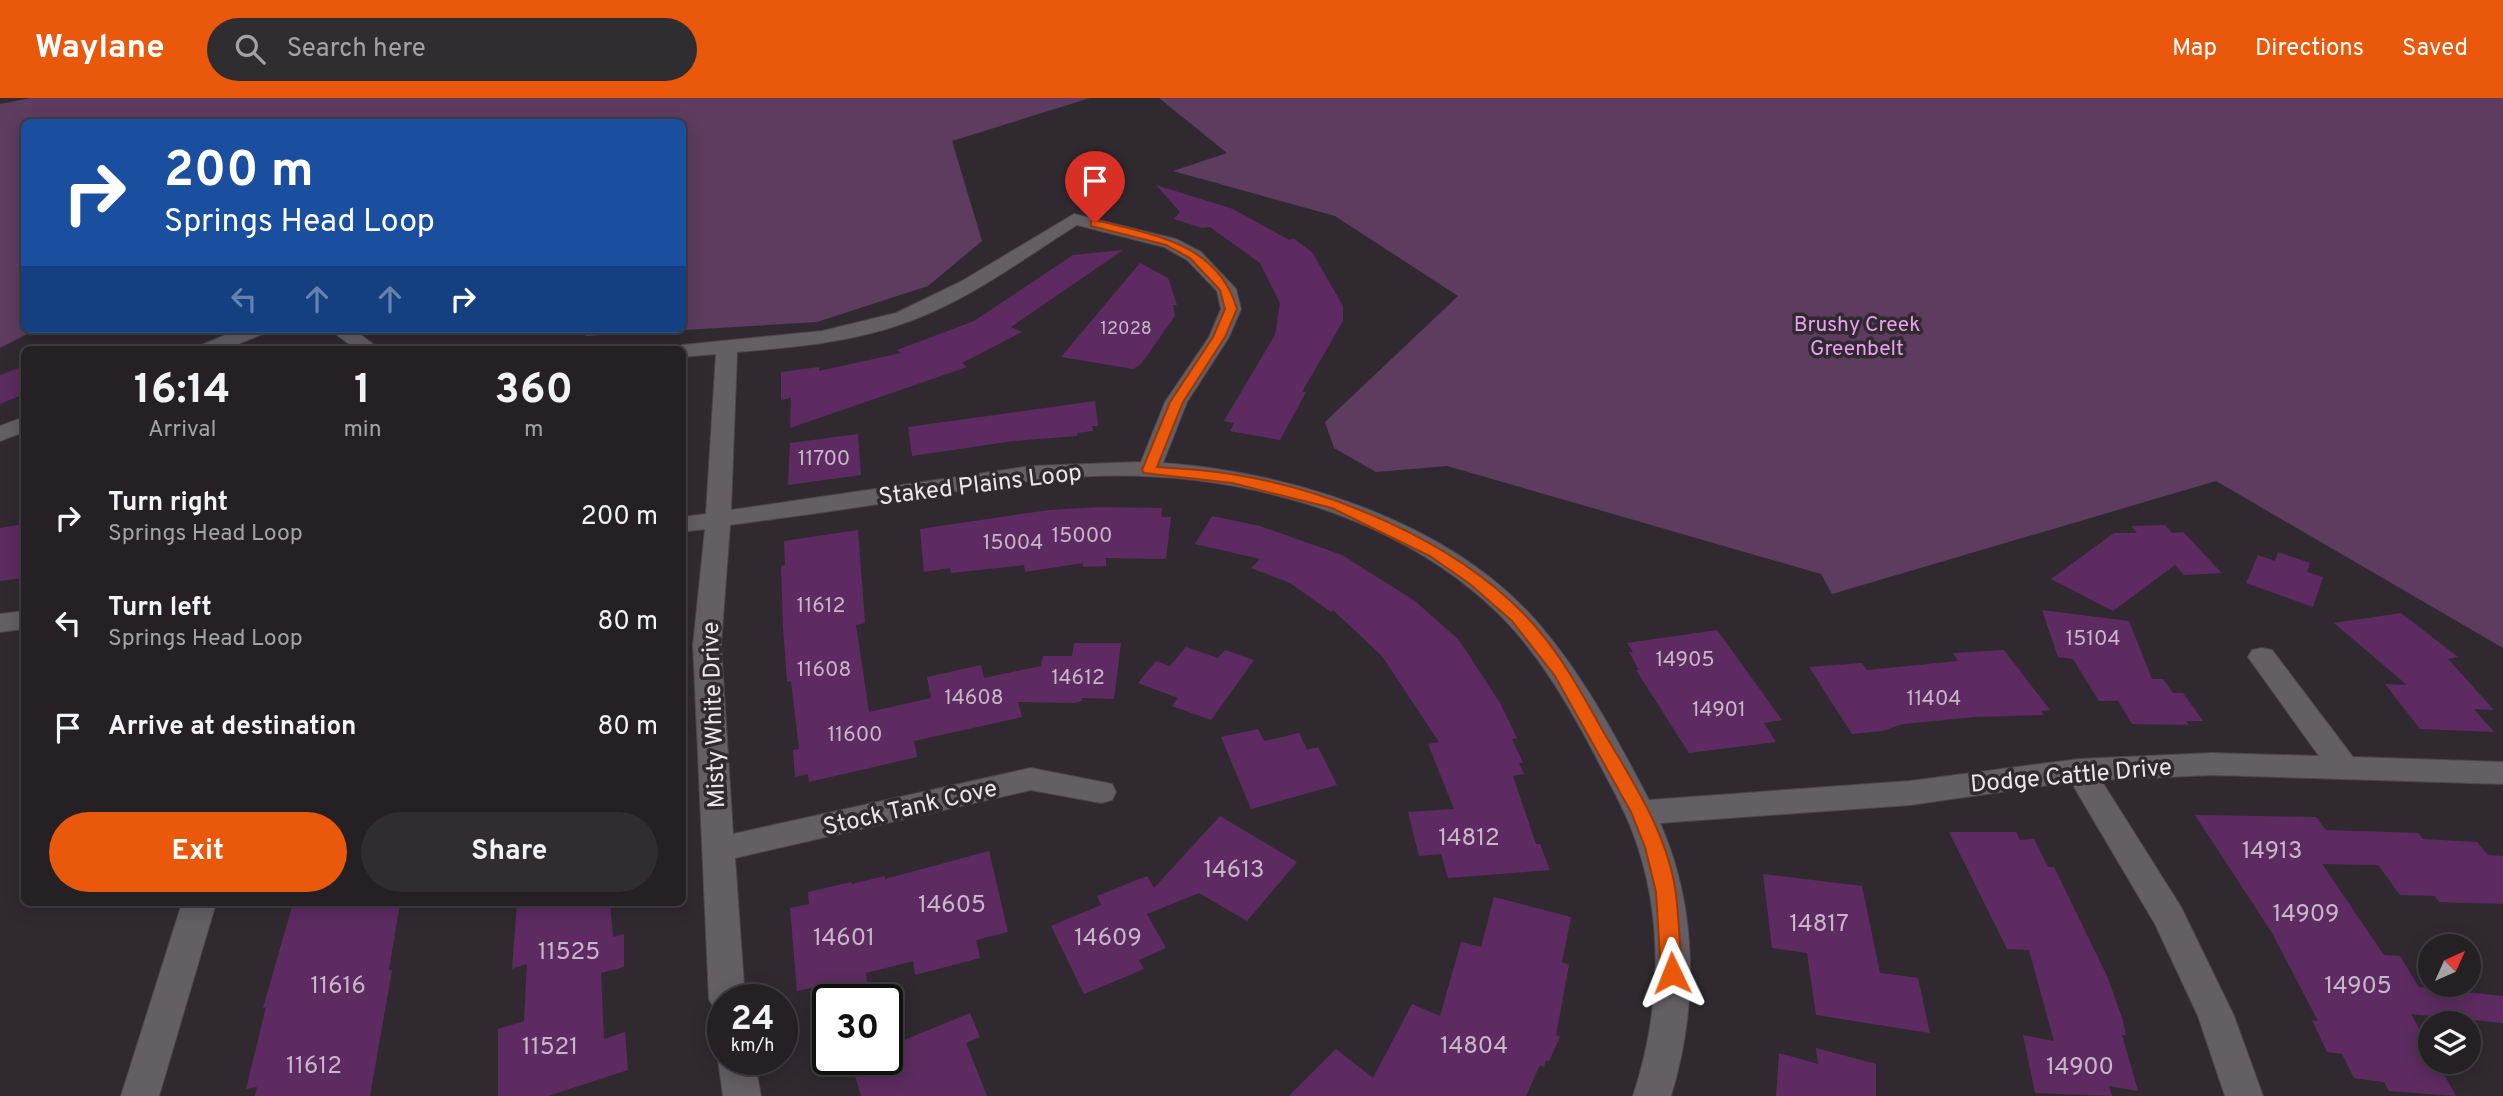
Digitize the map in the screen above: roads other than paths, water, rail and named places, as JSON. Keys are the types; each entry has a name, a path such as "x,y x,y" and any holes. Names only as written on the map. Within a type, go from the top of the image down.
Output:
{"street":[{"path":"686,351 826,335 900,318 956,293 1074,219 1137,232 1170,243 1194,256 1226,289 1231,309 1219,337 1176,402 1149,470"},
{"path":"216,346 248,333"},
{"path":"345,333 365,346"},
{"name":"Misty White Drive","path":"726,984 707,645 724,446 727,346"},
{"path":"0,434 21,425"},
{"name":"Staked Plains Loop","path":"686,524 1049,471 1149,470 1232,478 1337,505 1445,559 1518,617 1554,664 1604,743 1640,812 1654,847 1666,892 1672,951 1671,1018 1652,1096"},
{"path":"0,623 21,620"},
{"path":"2262,657 2345,769"},
{"name":"Dodge Cattle Drive","path":"1640,812 1910,793 2079,770 2212,764 2503,773"},
{"path":"2079,770 2169,917 2216,1016 2244,1096"},
{"name":"Stock Tank Cove","path":"720,849 1031,779 1101,792"},
{"path":"140,1096 198,906"},
{"path":"739,1075 742,1096"}],"park label":[{"name":"Brushy Creek Greenbelt","path":"1857,336"}]}
